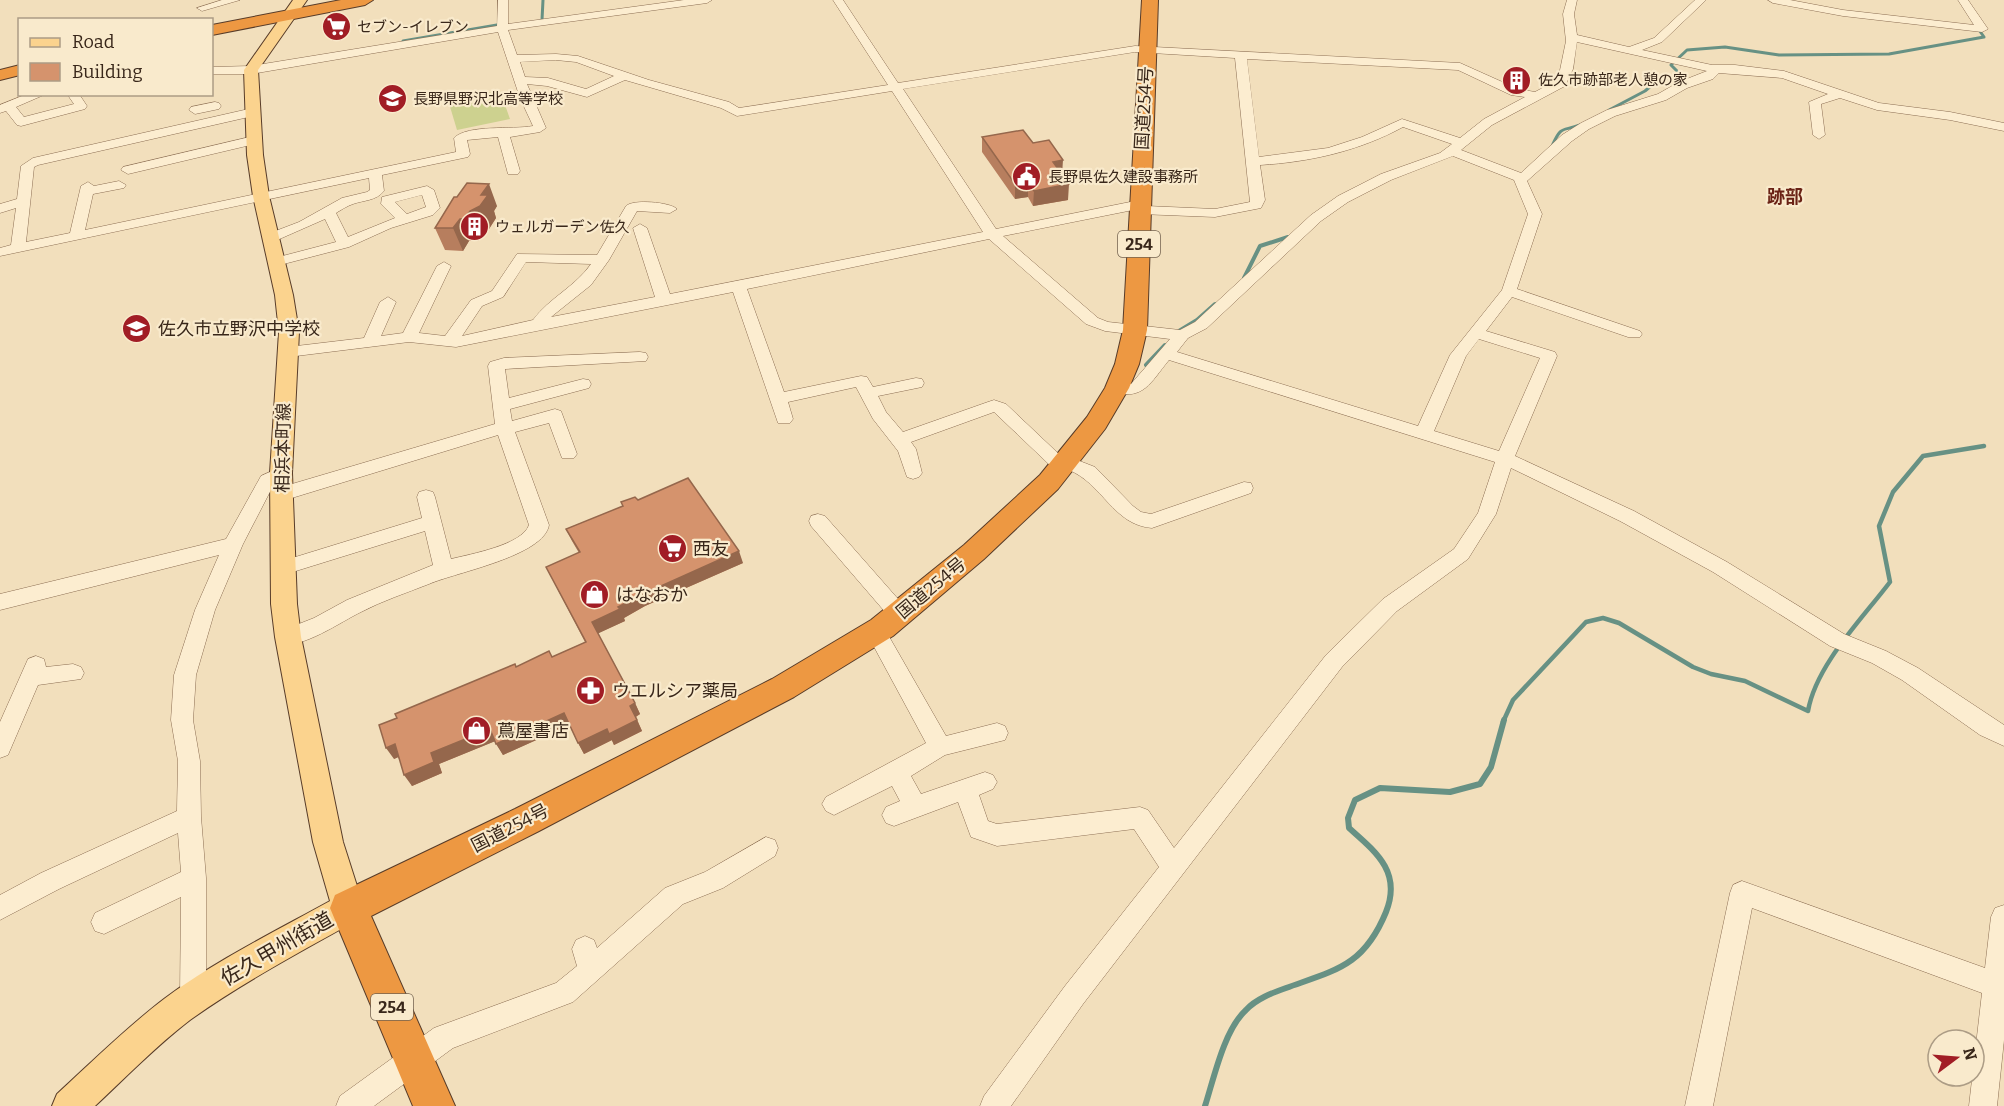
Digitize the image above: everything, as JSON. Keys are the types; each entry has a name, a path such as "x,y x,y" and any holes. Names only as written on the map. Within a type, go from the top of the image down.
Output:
{"highway":[{"path":"213,28 295,8 344,0"},
{"path":"295,8 365,0"},
{"name":"国道254号","path":"348,908 553,807 783,688 888,623 974,552 1049,482 1096,423 1117,388 1127,364 1135,330 1150,0"},
{"path":"0,75 18,70"},
{"path":"0,80 18,75"},
{"name":"佐久甲州街道","path":"348,908 370,953 434,1106"}],"main road":[{"path":"251,70 295,8"},
{"name":"相浜本町線","path":"251,70 254,140 261,196 285,296 288,352 281,483 283,568 288,637 328,842 348,908"},
{"name":"佐久甲州街道","path":"69,1106 159,1025 193,999 267,953 348,908"}],"street":[{"path":"202,8 235,0"},
{"path":"0,252 463,154 460,138 465,136 491,131 503,133 540,128 502,28 503,0"},
{"path":"213,75 502,28 707,0"},
{"path":"838,0 991,233 1092,321 1105,326 1182,335"},
{"path":"1117,388 1131,390 1137,388 1182,335 1201,325 1316,218 1343,199 1386,177 1437,159 1456,148 1488,122 1565,80 1572,37 1568,15 1572,0"},
{"path":"1630,51 1658,40 1701,0"},
{"path":"1773,0 1833,12 1982,29 1963,0"},
{"path":"1572,37 1712,69 1735,69 1784,75 1877,106 1950,116 2004,127"},
{"path":"513,59 556,57 578,59 645,83 725,105 737,112 1135,50 1460,67 1515,92 1537,96"},
{"path":"288,352 409,337 456,342 985,237 991,233 1140,207 1215,213 1256,205 1258,200 1241,56"},
{"path":"1252,161 1278,160 1341,149 1365,142 1402,123 1521,178 1529,176 1567,138 1585,126 1611,113 1662,97 1683,85 1709,76 1714,71 1712,69"},
{"path":"520,80 548,82 587,93 626,75"},
{"path":"1819,135 1815,102 1839,94"},
{"path":"34,96 4,107 21,122 81,106 74,96"},
{"path":"203,123 205,108"},
{"path":"18,248 28,166 33,162 253,112"},
{"path":"503,133 513,171"},
{"path":"128,170 254,140"},
{"path":"273,250 304,225 347,201 372,195 377,191 375,174"},
{"path":"1424,433 1458,355 1509,291 1535,214 1520,182 1521,178"},
{"path":"77,235 88,188 119,184"},
{"path":"0,209 25,201"},
{"path":"538,324 548,310 586,282 602,260 633,206 670,209"},
{"path":"328,212 344,244"},
{"path":"273,250 344,244 404,219"},
{"path":"640,228 664,300"},
{"path":"450,341 476,303 498,294 522,257 602,260"},
{"path":"409,337 444,266"},
{"path":"738,285 784,419"},
{"path":"1509,291 1634,334"},
{"path":"370,342 388,302"},
{"path":"994,1106 1074,995 1334,661 1390,605 1461,554 1487,514 1505,459 1549,356 1477,333"},
{"path":"1167,354 1520,464 1627,516 1720,567 1846,644 1879,657 1910,675 1988,728 2004,736"},
{"path":"288,637 321,624 354,606 444,569 510,550 531,538 538,531 539,525 504,428 496,366 504,363 640,357"},
{"path":"778,399 861,381 879,415 907,449 914,473"},
{"path":"868,393 916,383"},
{"path":"501,406 583,384"},
{"path":"899,440 994,406 1000,408 1064,464 1093,474 1133,517 1142,522 1152,521 1244,488"},
{"path":"193,999 194,878 189,817 189,761 182,720 185,675 205,610 233,544 267,481 281,483 555,415 568,454"},
{"path":"426,497 444,569"},
{"path":"818,521 888,623 940,747"},
{"path":"283,568 432,522"},
{"path":"0,602 233,544"},
{"path":"0,748 33,671 74,673"},
{"path":"834,804 940,747 997,733"},
{"path":"897,772 904,811 975,786 979,829 997,836 1140,818 1174,869"},
{"path":"0,908 50,881 189,817"},
{"path":"351,1106 444,1038 564,993 588,960 674,896 714,880 766,848"},
{"path":"104,922 194,878"},
{"path":"1699,1106 1742,893 1996,985"},
{"path":"1983,1106 2004,917"}],"green space":[{"path":"500,91 510,119 457,130 448,100"}],"building":[{"path":"1023,130 1033,143 1049,140 1063,160 1053,162 1069,184 1034,191 1028,182 1015,184 982,137"},
{"path":"467,183 489,184 481,195 488,195 480,206 470,211 464,219 460,219 453,228 435,228 454,197 457,197"},
{"path":"688,478 739,551 641,595 618,607 620,609 592,622 635,703 630,706 637,720 609,734 607,729 578,743 564,713 496,744 490,729 431,753 434,762 404,775 395,744 386,748 379,725 397,718 395,714 515,664 516,667 549,651 552,657 586,642 546,567 580,552 566,529 623,506 621,502 635,497 638,500"}],"waterway":[{"path":"538,22 542,20 543,0"},
{"path":"403,41 497,25"},
{"path":"1609,110 1645,91 1658,80 1681,75 1671,65 1687,50 1725,47 1779,55 1889,54 1984,37 1977,27"},
{"path":"1552,146 1558,134 1563,130 1580,125"},
{"path":"1244,278 1260,246 1288,237"},
{"path":"1174,334 1197,320 1215,304"},
{"path":"1146,365 1165,345"},
{"path":"1503,722 1513,700 1586,622 1603,618 1619,623 1693,667 1711,674 1745,681 1808,711 1820,677 1830,660 1890,582 1879,526 1893,492 1923,456 1984,446"},
{"path":"1205,1106 1226,1042 1238,1019 1246,1010 1270,994 1334,970 1358,955 1368,944 1386,912 1391,885 1384,864 1349,828 1348,818 1355,800 1380,788 1450,792 1480,784 1491,767 1504,720"}],"place":[{"name":"セブン-イレブン","path":"336,27"},
{"name":"佐久市跡部老人憩の家","path":"1517,80"},
{"name":"長野県野沢北高等学校","path":"392,99"},
{"name":"長野県佐久建設事務所","path":"1027,177"},
{"name":"ウェルガーデン佐久","path":"474,227"},
{"name":"佐久市立野沢中学校","path":"137,329"},
{"name":"西友","path":"672,549"},
{"name":"はなおか","path":"595,595"},
{"name":"ウエルシア薬局","path":"591,691"},
{"name":"蔦屋書店","path":"476,731"}],"district":[{"name":"跡部","path":"1785,197"}]}
